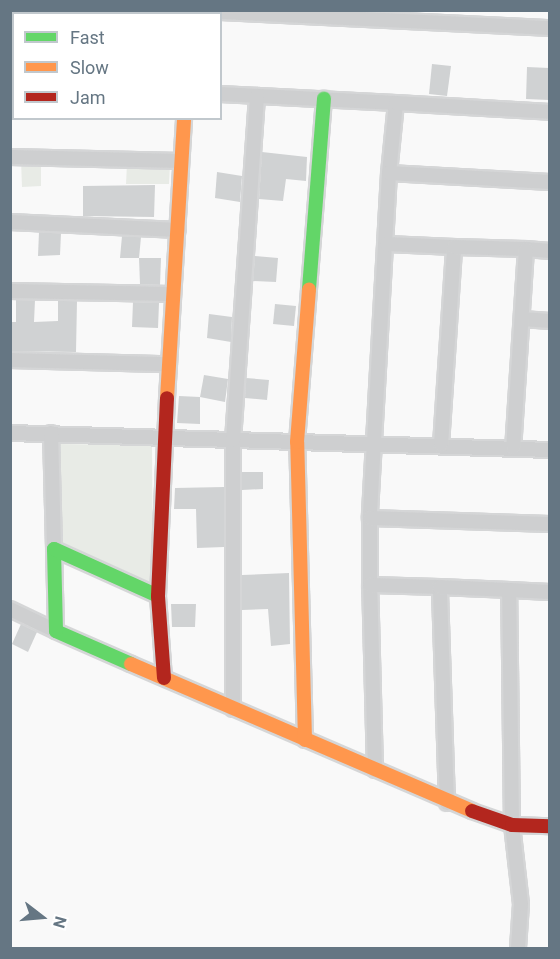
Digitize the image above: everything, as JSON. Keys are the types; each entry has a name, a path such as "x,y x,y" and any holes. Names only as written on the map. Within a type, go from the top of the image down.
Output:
{"street":[{"path":"180,10 194,12"},
{"path":"222,13 409,16 549,28"},
{"path":"222,94 549,112"},
{"path":"233,710 233,440 257,96"},
{"path":"305,740 297,442 324,99"},
{"path":"375,770 369,585 372,443 387,244 389,173 396,103"},
{"path":"164,678 158,596 171,294 178,230 184,120"},
{"path":"10,157 182,161"},
{"path":"389,173 549,182"},
{"path":"10,222 178,230"},
{"path":"387,244 549,250"},
{"path":"441,445 454,247"},
{"path":"513,448 526,249"},
{"path":"10,291 171,294"},
{"path":"522,319 549,321"},
{"path":"10,360 168,364"},
{"path":"10,433 549,450"},
{"path":"51,433 56,631"},
{"path":"370,518 549,524"},
{"path":"54,549 158,596"},
{"path":"369,585 549,592"},
{"path":"440,587 447,803"},
{"path":"509,590 512,825 521,895 518,948"},
{"path":"10,609 233,710 447,803 512,825 549,826"}],"shaded area":[{"path":"21,160 41,160 41,186 22,187"},
{"path":"127,164 170,165 169,184 126,184"},
{"path":"57,444 152,445 153,586 59,544"}],"building":[{"path":"432,64 451,66 447,96 429,94"},
{"path":"527,67 549,68 549,100 526,99"},
{"path":"262,152 307,157 306,181 286,179 283,201 259,199"},
{"path":"217,172 242,176 240,202 215,198"},
{"path":"155,185 154,217 83,216 83,186"},
{"path":"39,232 61,233 60,255 38,256"},
{"path":"122,236 141,237 139,258 120,258"},
{"path":"255,256 278,258 276,282 253,281"},
{"path":"139,258 161,258 160,285 140,284"},
{"path":"16,300 35,300 34,322 58,321 58,301 77,301 76,352 10,351 10,322 16,322"},
{"path":"133,302 159,303 158,328 132,327"},
{"path":"275,304 296,306 294,326 273,324"},
{"path":"209,314 232,317 231,342 207,338"},
{"path":"204,375 228,379 225,402 200,397"},
{"path":"246,378 269,380 267,400 245,398"},
{"path":"179,396 200,397 200,424 177,423"},
{"path":"242,472 263,472 263,489 242,490"},
{"path":"224,487 224,547 197,548 196,509 174,509 175,488"},
{"path":"289,573 290,644 271,646 268,609 242,610 242,575"},
{"path":"171,604 196,604 195,627 172,627"},
{"path":"21,624 37,632 28,652 12,644"}],"traffic: fast":[{"path":"309,289 324,99"},
{"path":"131,664 56,631 54,549 158,596"}],"traffic: slow":[{"path":"167,398 184,120"},
{"path":"305,740 297,442 309,289"},
{"path":"131,664 472,811"}],"traffic: jam":[{"path":"164,678 158,596 167,398"},
{"path":"472,811 512,825 550,826"}]}
